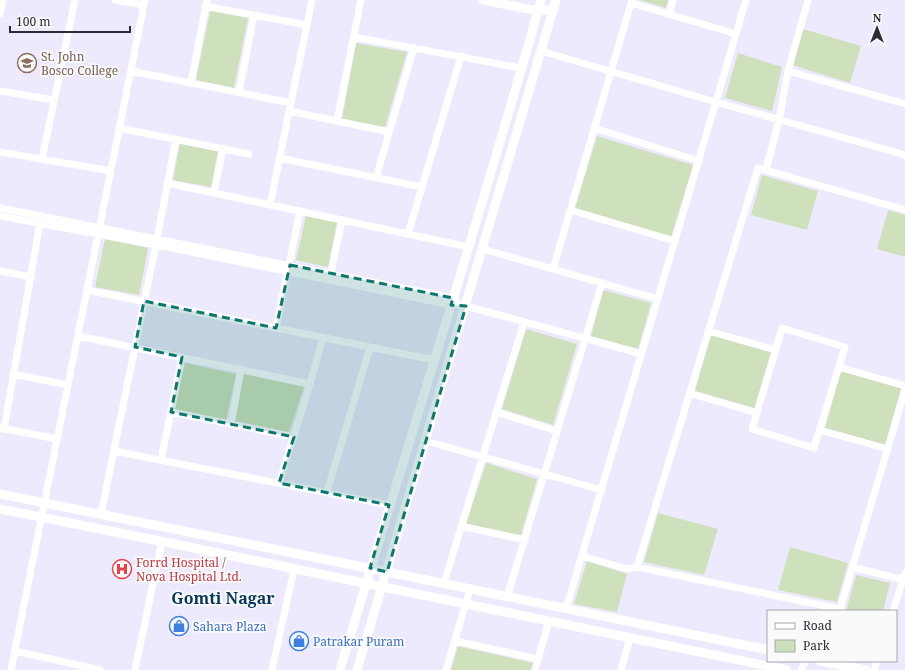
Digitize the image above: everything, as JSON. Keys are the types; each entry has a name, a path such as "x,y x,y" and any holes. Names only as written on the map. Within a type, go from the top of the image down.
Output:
{"street":[{"path":"0,14 3,0"},
{"path":"42,159 74,0"},
{"path":"11,670 144,3 115,0"},
{"path":"270,205 312,0"},
{"path":"338,121 361,0"},
{"path":"483,0 538,11 555,4"},
{"path":"340,670 389,505 492,172 541,0 555,4"},
{"path":"669,14 673,0"},
{"path":"566,609 746,0"},
{"path":"766,170 779,120 788,71 808,0"},
{"path":"553,269 632,1 669,14 736,34"},
{"path":"191,83 206,3 254,15 307,25"},
{"path":"357,670 555,4"},
{"path":"239,92 254,15"},
{"path":"354,37 521,68"},
{"path":"376,178 414,47"},
{"path":"541,51 905,155"},
{"path":"408,234 461,56"},
{"path":"130,71 291,103"},
{"path":"788,71 905,104"},
{"path":"0,90 54,100"},
{"path":"289,111 389,132"},
{"path":"119,128 249,154"},
{"path":"594,128 699,161"},
{"path":"101,514 176,139"},
{"path":"214,193 223,148"},
{"path":"0,152 110,171"},
{"path":"279,158 422,187"},
{"path":"637,566 758,168 905,210"},
{"path":"167,183 469,247"},
{"path":"0,208 99,231 452,302"},
{"path":"570,210 675,241"},
{"path":"276,328 300,211"},
{"path":"0,216 99,231"},
{"path":"332,274 342,220"},
{"path":"40,223 2,428 57,440"},
{"path":"483,249 658,299"},
{"path":"289,269 332,274 452,302 642,354"},
{"path":"0,271 31,277"},
{"path":"507,597 602,283"},
{"path":"87,290 434,360"},
{"path":"444,584 524,322"},
{"path":"782,328 845,347 814,448 752,430 776,350 782,328"},
{"path":"708,331 776,350"},
{"path":"78,336 310,384"},
{"path":"279,483 323,337"},
{"path":"327,492 370,347"},
{"path":"161,460 182,357"},
{"path":"839,367 905,386"},
{"path":"231,424 241,369"},
{"path":"13,374 68,385"},
{"path":"582,556 627,569 637,566 840,609 905,390"},
{"path":"689,393 757,412"},
{"path":"171,412 294,437"},
{"path":"496,412 557,431"},
{"path":"820,430 888,449"},
{"path":"426,440 602,490"},
{"path":"114,451 389,505"},
{"path":"0,494 767,650"},
{"path":"0,509 787,670"},
{"path":"461,526 525,540"},
{"path":"135,670 162,541"},
{"path":"852,567 904,578 893,610"},
{"path":"272,670 294,569"},
{"path":"446,670 470,589"},
{"path":"535,670 549,621"},
{"path":"621,670 630,638"},
{"path":"455,641 538,659"},
{"path":"15,651 100,670"},
{"path":"825,662 866,670"}],"highlighted area":[{"path":"290,265 453,298 451,305 466,306 387,572 370,568 389,505 279,483 294,437 171,412 182,357 135,347 144,301 276,328"}],"green space":[{"path":"640,0 668,0 666,8"},
{"path":"210,11 248,18 234,88 196,80"},
{"path":"803,29 861,46 850,83 792,65"},
{"path":"356,43 407,52 385,127 342,119"},
{"path":"738,53 782,67 772,111 725,98"},
{"path":"597,136 693,165 671,237 575,208"},
{"path":"180,143 218,151 211,187 173,180"},
{"path":"762,175 818,191 807,230 751,215"},
{"path":"888,210 905,215 905,257 877,249"},
{"path":"306,216 337,222 328,267 296,260"},
{"path":"105,239 148,248 139,295 95,287"},
{"path":"603,290 651,303 638,349 591,336"},
{"path":"526,329 577,344 553,425 502,409"},
{"path":"711,335 771,352 755,408 695,391"},
{"path":"185,363 236,374 226,420 175,409"},
{"path":"841,371 901,388 885,445 825,428"},
{"path":"244,374 304,387 289,432 235,421"},
{"path":"486,463 537,479 521,535 466,524"},
{"path":"658,513 718,529 704,575 644,562"},
{"path":"790,547 848,563 837,602 778,590"},
{"path":"587,561 627,574 617,612 574,604"},
{"path":"856,575 890,583 883,610 846,610"},
{"path":"458,646 533,663 531,670 451,670"}],"place":[{"name":"St. John Bosco College","path":"27,63"},
{"name":"Forrd Hospital / Nova Hospital Ltd.","path":"122,569"},
{"name":"Sahara Plaza","path":"179,626"},
{"name":"Patrakar Puram","path":"299,641"}],"district":[{"name":"Gomti Nagar","path":"223,598"}]}
